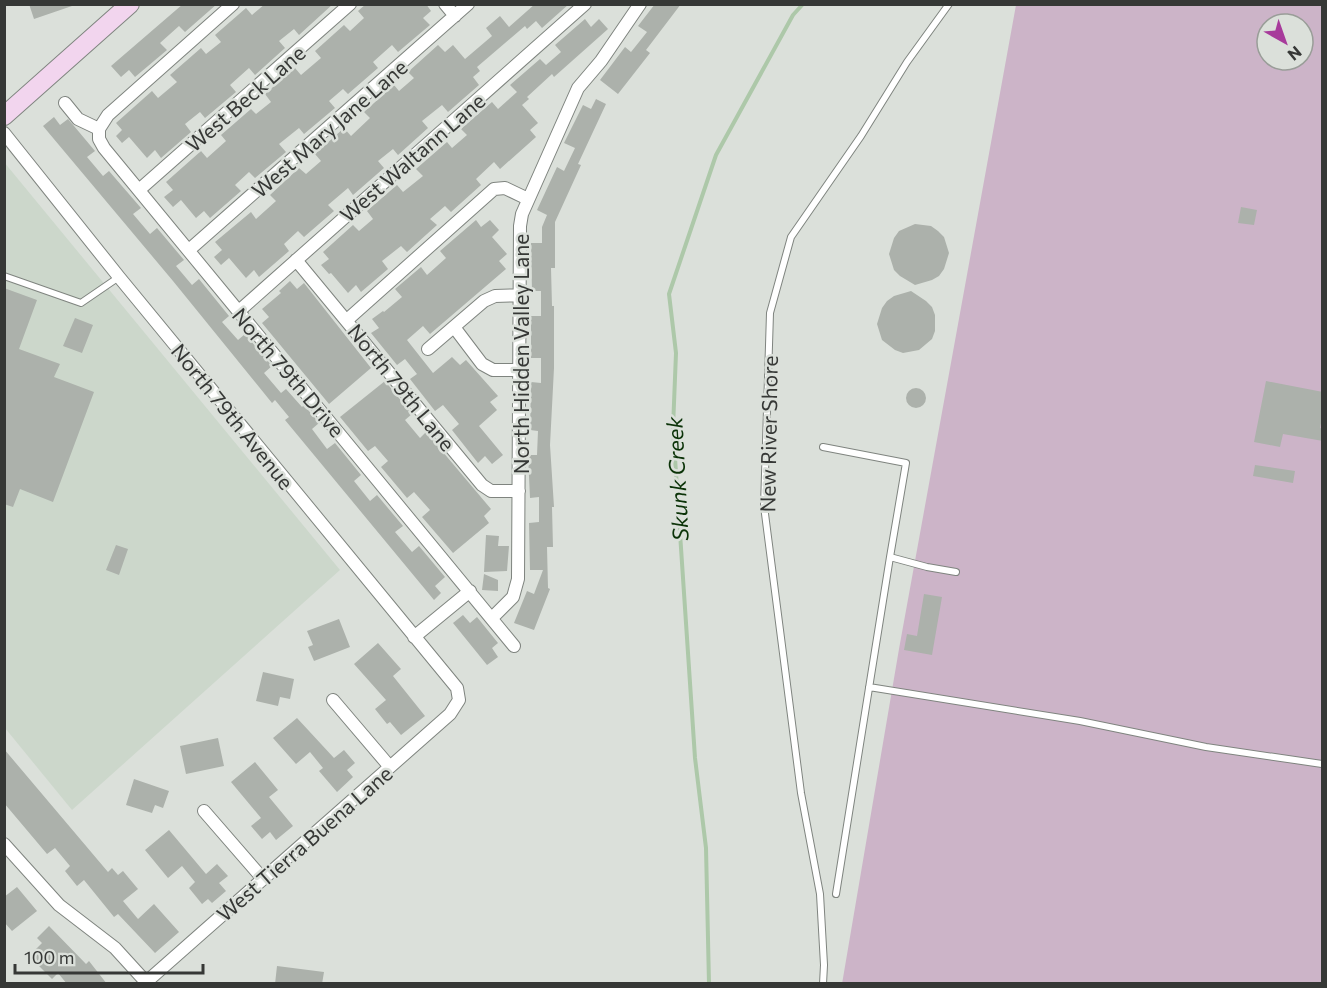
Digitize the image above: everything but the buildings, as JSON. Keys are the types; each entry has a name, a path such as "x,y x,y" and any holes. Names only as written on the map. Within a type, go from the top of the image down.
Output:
{"street":[{"path":"4,116 130,4"},
{"path":"64,103 78,119 99,129 108,115 233,4"},
{"name":"West Beck Lane","path":"139,190 350,4"},
{"path":"445,4 455,16"},
{"name":"West Mary Jane Lane","path":"189,250 468,4"},
{"name":"West Waltann Lane","path":"238,311 585,4"},
{"name":"North Hidden Valley Lane","path":"492,618 513,597 518,579 520,226 528,199 578,88 601,61 640,4"},
{"name":"North 79th Drive","path":"99,129 99,139 104,148 514,646"},
{"name":"North 79th Avenue","path":"4,133 119,277 457,688 459,700"},
{"path":"347,320 494,189 505,188 528,199"},
{"name":"North 79th Lane","path":"296,260 483,485 491,491 519,491"},
{"path":"428,349 484,301 495,296 520,295"},
{"path":"454,327 482,364 493,370 520,370"},
{"path":"414,637 470,591"},
{"path":"333,700 390,767"},
{"name":"West Tierra Buena Lane","path":"145,983 450,714 459,700"},
{"path":"204,811 263,879"},
{"path":"4,844 9,859 59,905 115,948 145,983"}],"lane":[{"name":"New River Shore","path":"823,984 820,894 801,793 764,506 770,313 791,237 861,136 907,62 949,4"},
{"path":"4,276 81,303 119,277"},
{"path":"823,447 906,463 836,894"},
{"path":"890,557 956,572"},
{"path":"869,687 1080,721 1206,747 1323,764"}],"shaded area":[{"path":"1016,5 1322,5 1322,983 842,984 899,649"},
{"path":"4,162 340,570 72,810 5,728"}],"waterway":[{"name":"Skunk Creek","path":"709,984 706,848 695,758 673,428 676,353 669,294 716,155 793,15 803,4"}]}
